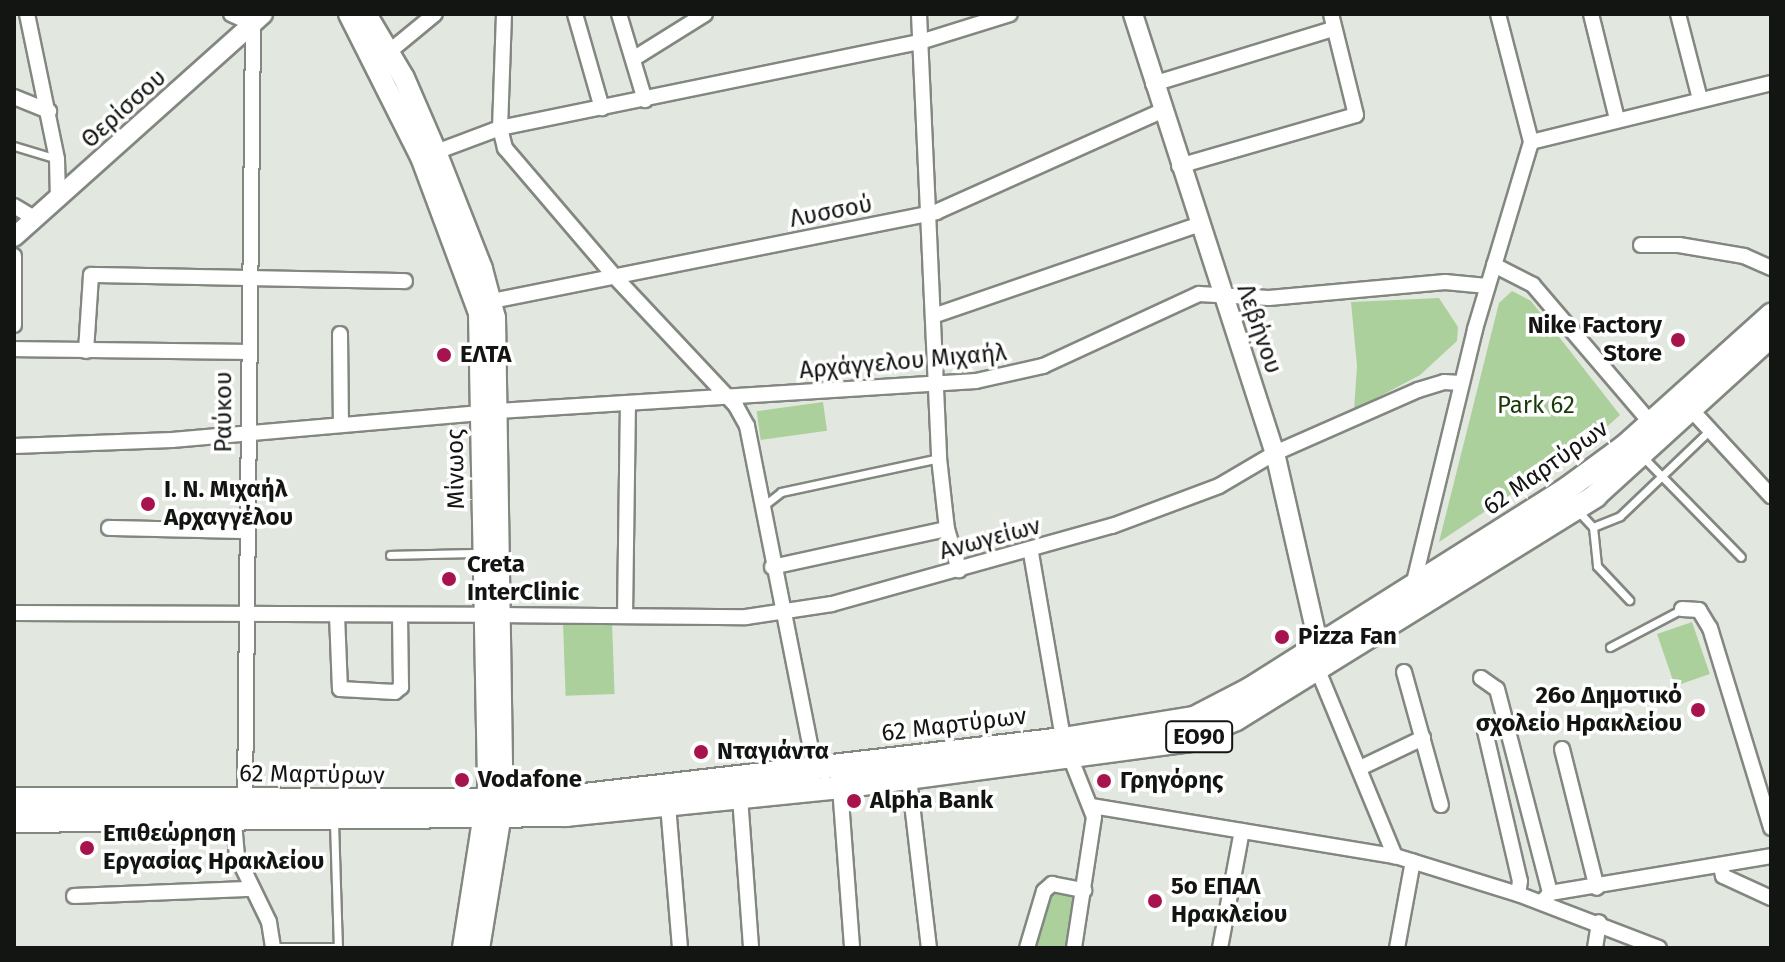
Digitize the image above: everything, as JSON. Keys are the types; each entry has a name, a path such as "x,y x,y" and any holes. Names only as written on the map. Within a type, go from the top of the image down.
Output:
{"main road":[{"name":"Μίνωος","path":"349,14 416,145 475,295 489,412 495,810 479,948"},
{"name":"Μίνωος","path":"366,14 390,51 436,152 492,301 483,553 492,615"},
{"name":"62 Μαρτύρων","path":"14,799 245,801 495,810 815,768 1201,736 1320,659 1576,508 1642,456 1684,402 1771,315"},
{"name":"62 Μαρτύρων","path":"1320,659 1413,586 1559,494 1650,422 1684,402 1771,336"},
{"name":"62 Μαρτύρων","path":"14,821 334,821 495,810 668,805 909,778 1066,748"},
{"name":"Μίνωος","path":"463,948 495,810"}],"street":[{"path":"27,14 49,111 57,159 58,200"},
{"path":"390,51 435,14"},
{"path":"504,14 500,128 512,157 615,277 727,399 747,426 772,567 815,768"},
{"path":"575,14 602,108"},
{"path":"619,14 645,100"},
{"path":"633,59 705,14"},
{"path":"919,14 939,458 947,529 959,570"},
{"path":"436,152 500,128 920,42 1010,14"},
{"name":"Λεβήνου","path":"1133,14 1198,225 1275,453 1320,659"},
{"path":"1413,586 1461,383 1531,142 1498,14"},
{"path":"1591,14 1617,119"},
{"path":"1678,14 1700,99"},
{"name":"Θερίσσου","path":"14,237 58,200 245,16"},
{"name":"Ραύκου","path":"245,16 245,801"},
{"path":"1153,84 1332,21 1356,115 1179,166"},
{"path":"1531,142 1771,83"},
{"path":"14,97 49,111"},
{"name":"Λυσσού","path":"492,301 928,214 1162,111"},
{"path":"14,206 34,218"},
{"path":"933,316 1198,225"},
{"path":"1641,245 1731,254 1771,268"},
{"path":"14,256 14,325"},
{"path":"1494,265 1533,285 1650,422"},
{"path":"86,351 91,275 247,275 405,281"},
{"name":"Αρχάγγελου Μιχαήλ","path":"14,446 246,433 489,412 935,384 1025,372 1193,296 1304,296 1445,282 1487,286"},
{"path":"340,334 341,423"},
{"path":"14,349 246,352"},
{"name":"Ανωγείων","path":"14,613 247,616 783,614 1031,553 1219,486 1275,453 1429,385 1461,383"},
{"path":"1684,402 1771,496"},
{"path":"625,616 628,403"},
{"path":"109,528 246,531"},
{"path":"772,567 947,529"},
{"path":"1031,553 1066,748 1092,806 1094,831 1074,948"},
{"path":"1682,609 1699,610 1710,628 1771,828"},
{"path":"337,615 340,689 395,692 401,687 400,615"},
{"path":"1320,659 1395,856"},
{"path":"1404,672 1441,805"},
{"path":"1481,678 1497,689 1546,898"},
{"path":"1485,731 1520,881 1518,894"},
{"path":"1360,768 1423,738"},
{"path":"1562,749 1597,888"},
{"path":"909,778 929,948"},
{"path":"840,787 852,948"},
{"path":"740,797 751,948"},
{"path":"668,805 680,948"},
{"path":"1092,806 1395,856 1518,894 1546,898 1656,947"},
{"path":"234,822 237,856 272,929 273,948"},
{"path":"1220,948 1242,831"},
{"path":"1546,898 1771,856"},
{"path":"1397,948 1413,861"},
{"path":"1721,867 1723,876 1771,898"},
{"path":"1027,948 1044,891 1052,884 1084,890"},
{"path":"74,896 252,889"},
{"path":"1595,948 1599,922"}],"lane":[{"path":"14,146 57,159"},
{"path":"1593,527 1620,516 1710,430"},
{"path":"1642,456 1741,557"},
{"path":"761,507 781,492 939,458"},
{"path":"1576,508 1593,527 1597,566 1629,600"},
{"path":"390,555 483,553"},
{"path":"1610,647 1682,609"},
{"path":"273,948 338,947 334,821"}],"green space":[{"name":"Park 62","path":"1512,291 1531,301 1620,415 1591,441 1439,542 1499,303"},
{"path":"1439,298 1458,327 1457,341 1420,375 1354,410 1357,366 1351,302"},
{"path":"823,402 827,431 761,440 757,411"},
{"path":"612,621 615,694 566,696 563,623"},
{"path":"1692,622 1710,674 1675,686 1657,634"},
{"path":"1053,893 1077,897 1068,948 1038,948 1038,928"}],"place":[{"name":"Nike Factory Store","path":"1678,340"},
{"name":"ΕΛΤΑ","path":"444,355"},
{"name":"Ι. Ν. Μιχαήλ Αρχαγγέλου","path":"148,504"},
{"name":"Creta InterClinic","path":"449,579"},
{"name":"Pizza Fan","path":"1282,637"},
{"name":"26ο Δημοτικό σχολείο Ηρακλείου","path":"1698,710"},
{"name":"Νταγιάντα","path":"701,752"},
{"name":"Vodafone","path":"462,780"},
{"name":"Γρηγόρης","path":"1104,781"},
{"name":"Alpha Bank","path":"854,801"},
{"name":"Επιθεώρηση Εργασίας Ηρακλείου","path":"87,848"},
{"name":"5ο ΕΠΑΛ Ηρακλείου","path":"1155,901"}]}
